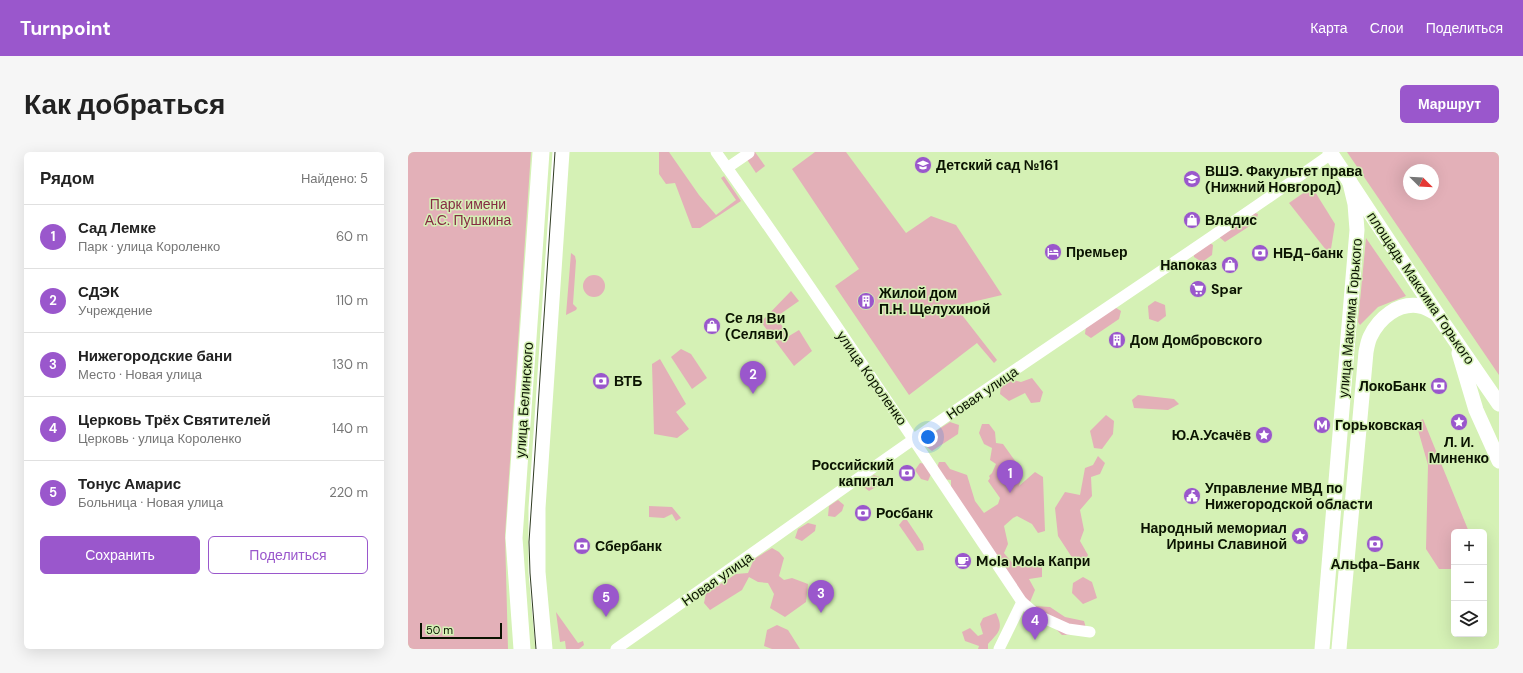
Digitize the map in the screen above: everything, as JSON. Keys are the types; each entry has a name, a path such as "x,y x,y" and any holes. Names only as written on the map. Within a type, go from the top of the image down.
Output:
{"main road":[{"name":"улица Белинского","path":"522,649 514,538 541,152"},
{"name":"улица Белинского","path":"544,649 537,565 536,508 561,152"},
{"name":"площадь Максима Горького","path":"1331,153 1437,314 1499,404"},
{"name":"улица Максима Горького","path":"1322,649 1357,230 1355,204 1349,179"},
{"name":"улица Максима Горького","path":"1339,649 1366,352 1369,338 1378,324 1388,314 1398,308 1409,305 1422,306 1437,314"},
{"path":"1454,339 1476,410 1499,461"}],"street":[{"name":"улица Короленко","path":"716,152 914,439 1022,602 1037,615 1068,629 1090,632"},
{"path":"727,168 749,153"},
{"name":"Новая улица","path":"616,649 914,439 1178,260 1331,153"},
{"path":"999,649 1022,602"}],"green space":[{"name":"Парк имени А.С. Пушкина","path":"408,152 531,152 505,535 508,649 408,649"},
{"path":"659,152 669,152 699,195 716,215 736,200 721,178 724,176 741,201 700,228 692,228 675,183 666,184 659,174"},
{"path":"742,152 755,152 765,166 756,173"},
{"path":"815,152 846,152 906,233 931,216 956,225 1002,295 955,306 997,360 994,363 977,343 909,395 835,286 859,269 792,169"},
{"path":"1347,152 1499,152 1499,375"},
{"path":"1312,187 1335,224 1330,255 1289,203"},
{"path":"1247,210 1258,214 1256,222 1225,242 1218,236"},
{"path":"1366,238 1406,296 1378,307 1360,325 1358,322"},
{"path":"1203,239 1213,245 1212,255 1202,262 1194,257 1194,245"},
{"path":"571,253 575,256 576,261 573,304 577,308 566,315"},
{"path":"594,275 598,276 604,282 604,290 598,296 594,297 590,296 584,290 583,286 584,282 590,276"},
{"path":"791,291 799,301 776,317 789,336 799,330 812,351 794,366 761,322"},
{"path":"1155,301 1165,305 1166,316 1158,322 1149,319 1148,306"},
{"path":"1113,306 1121,311 1119,319 1091,338 1085,334 1086,326"},
{"path":"681,349 691,354 707,378 692,389 671,357"},
{"path":"660,359 686,404 676,412 689,429 677,438 654,434 652,364"},
{"path":"1032,378 1043,392 1040,402 1031,403 1025,393 1009,401 1000,394 1001,385 1010,379 1021,382"},
{"path":"1138,395 1174,399 1179,404 1168,410 1134,408 1132,400"},
{"path":"1106,415 1114,421 1113,434 1102,449 1094,448 1090,431"},
{"path":"1423,419 1468,529 1451,529 1451,569 1439,569 1426,549 1428,465 1416,423"},
{"path":"950,422 959,425 958,434 932,451 924,445 928,436"},
{"path":"982,424 989,424 995,432 996,443 1003,444 1023,472 1019,486 1035,472 1043,477 1045,531 1038,533 1032,524 1017,516 1004,526 1008,544 1004,553 1014,565 1026,560 1042,566 1042,577 1029,579 1035,590 1030,602 1022,597 1005,571 992,568 979,547 982,534 951,492 951,480 942,479 936,470 939,462 945,462 950,469 967,475 975,501 984,513 998,504 1000,498 988,481 990,478 989,476 996,464 990,460 992,448 984,444 979,433"},
{"path":"1098,456 1105,463 1100,474 1091,477 1092,496 1080,510 1084,530 1080,541 1088,555 1084,563 1075,562 1058,536 1055,508 1065,492 1080,495 1085,468 1093,465"},
{"path":"920,463 926,464 931,474 928,481 921,479 915,470"},
{"path":"874,475 882,478 879,485 869,491 864,487 864,482"},
{"path":"838,500 844,505 842,511 835,517 828,516 829,506"},
{"path":"649,506 672,507 681,518 676,521 672,514 664,518 649,517"},
{"path":"903,520 907,520 923,544 924,550 917,551 899,525"},
{"path":"808,523 816,525 815,531 802,541 795,538 798,529"},
{"path":"772,548 779,552 784,558 779,576 784,580 792,578 808,584 806,602 785,617 770,608 774,594 768,583 758,582 749,577 742,590 710,610 704,603 706,593 736,574 748,573 754,559"},
{"path":"1083,577 1092,582 1097,598 1083,604 1072,593 1073,583"},
{"path":"1035,606 1050,607 1065,617 1084,621 1086,628 1082,634 1062,635 1052,625 1038,625 1031,615"},
{"path":"556,612 578,643 583,641 584,645 579,649 566,649 565,641 560,642"},
{"path":"996,613 1000,627 988,644 988,649 978,649 979,646 965,641 962,632 970,628 978,636 983,634 980,624 983,618"},
{"path":"777,625 788,630 800,649 772,649 764,646 767,630"}],"tram line":[{"path":"536,649 529,542 555,152"}],"place":[{"name":"Детский сад №161","path":"923,165"},
{"name":"ВШЭ. Факультет права (Нижний Новгород)","path":"1192,179"},
{"name":"Владис","path":"1192,220"},
{"name":"Премьер","path":"1053,252"},
{"name":"НБД-банк","path":"1260,253"},
{"name":"Напоказ","path":"1230,265"},
{"name":"Spar","path":"1198,289"},
{"name":"Жилой дом П.Н. Щелухиной","path":"866,301"},
{"name":"Се ля Ви (Селяви)","path":"712,326"},
{"name":"Дом Домбровского","path":"1117,340"},
{"name":"ВТБ","path":"601,381"},
{"name":"ЛокоБанк","path":"1439,386"},
{"name":"СДЭК","path":"753,394"},
{"name":"Л. И. Миненко","path":"1459,422"},
{"name":"Горьковская","path":"1322,425"},
{"name":"Ю.А.Усачёв","path":"1264,435"},
{"name":"Российский капитал","path":"907,473"},
{"name":"Сад Лемке","path":"1010,493"},
{"name":"Управление МВД по Нижегородской области","path":"1192,496"},
{"name":"Росбанк","path":"863,513"},
{"name":"Народный мемориал Ирины Славиной","path":"1300,536"},
{"name":"Альфа-Банк","path":"1375,544"},
{"name":"Сбербанк","path":"582,546"},
{"name":"Mola Mola Капри","path":"963,561"},
{"name":"Нижегородские бани","path":"821,613"},
{"name":"Тонус Амарис","path":"606,617"},
{"name":"Церковь Трёх Святителей","path":"1035,640"}]}
